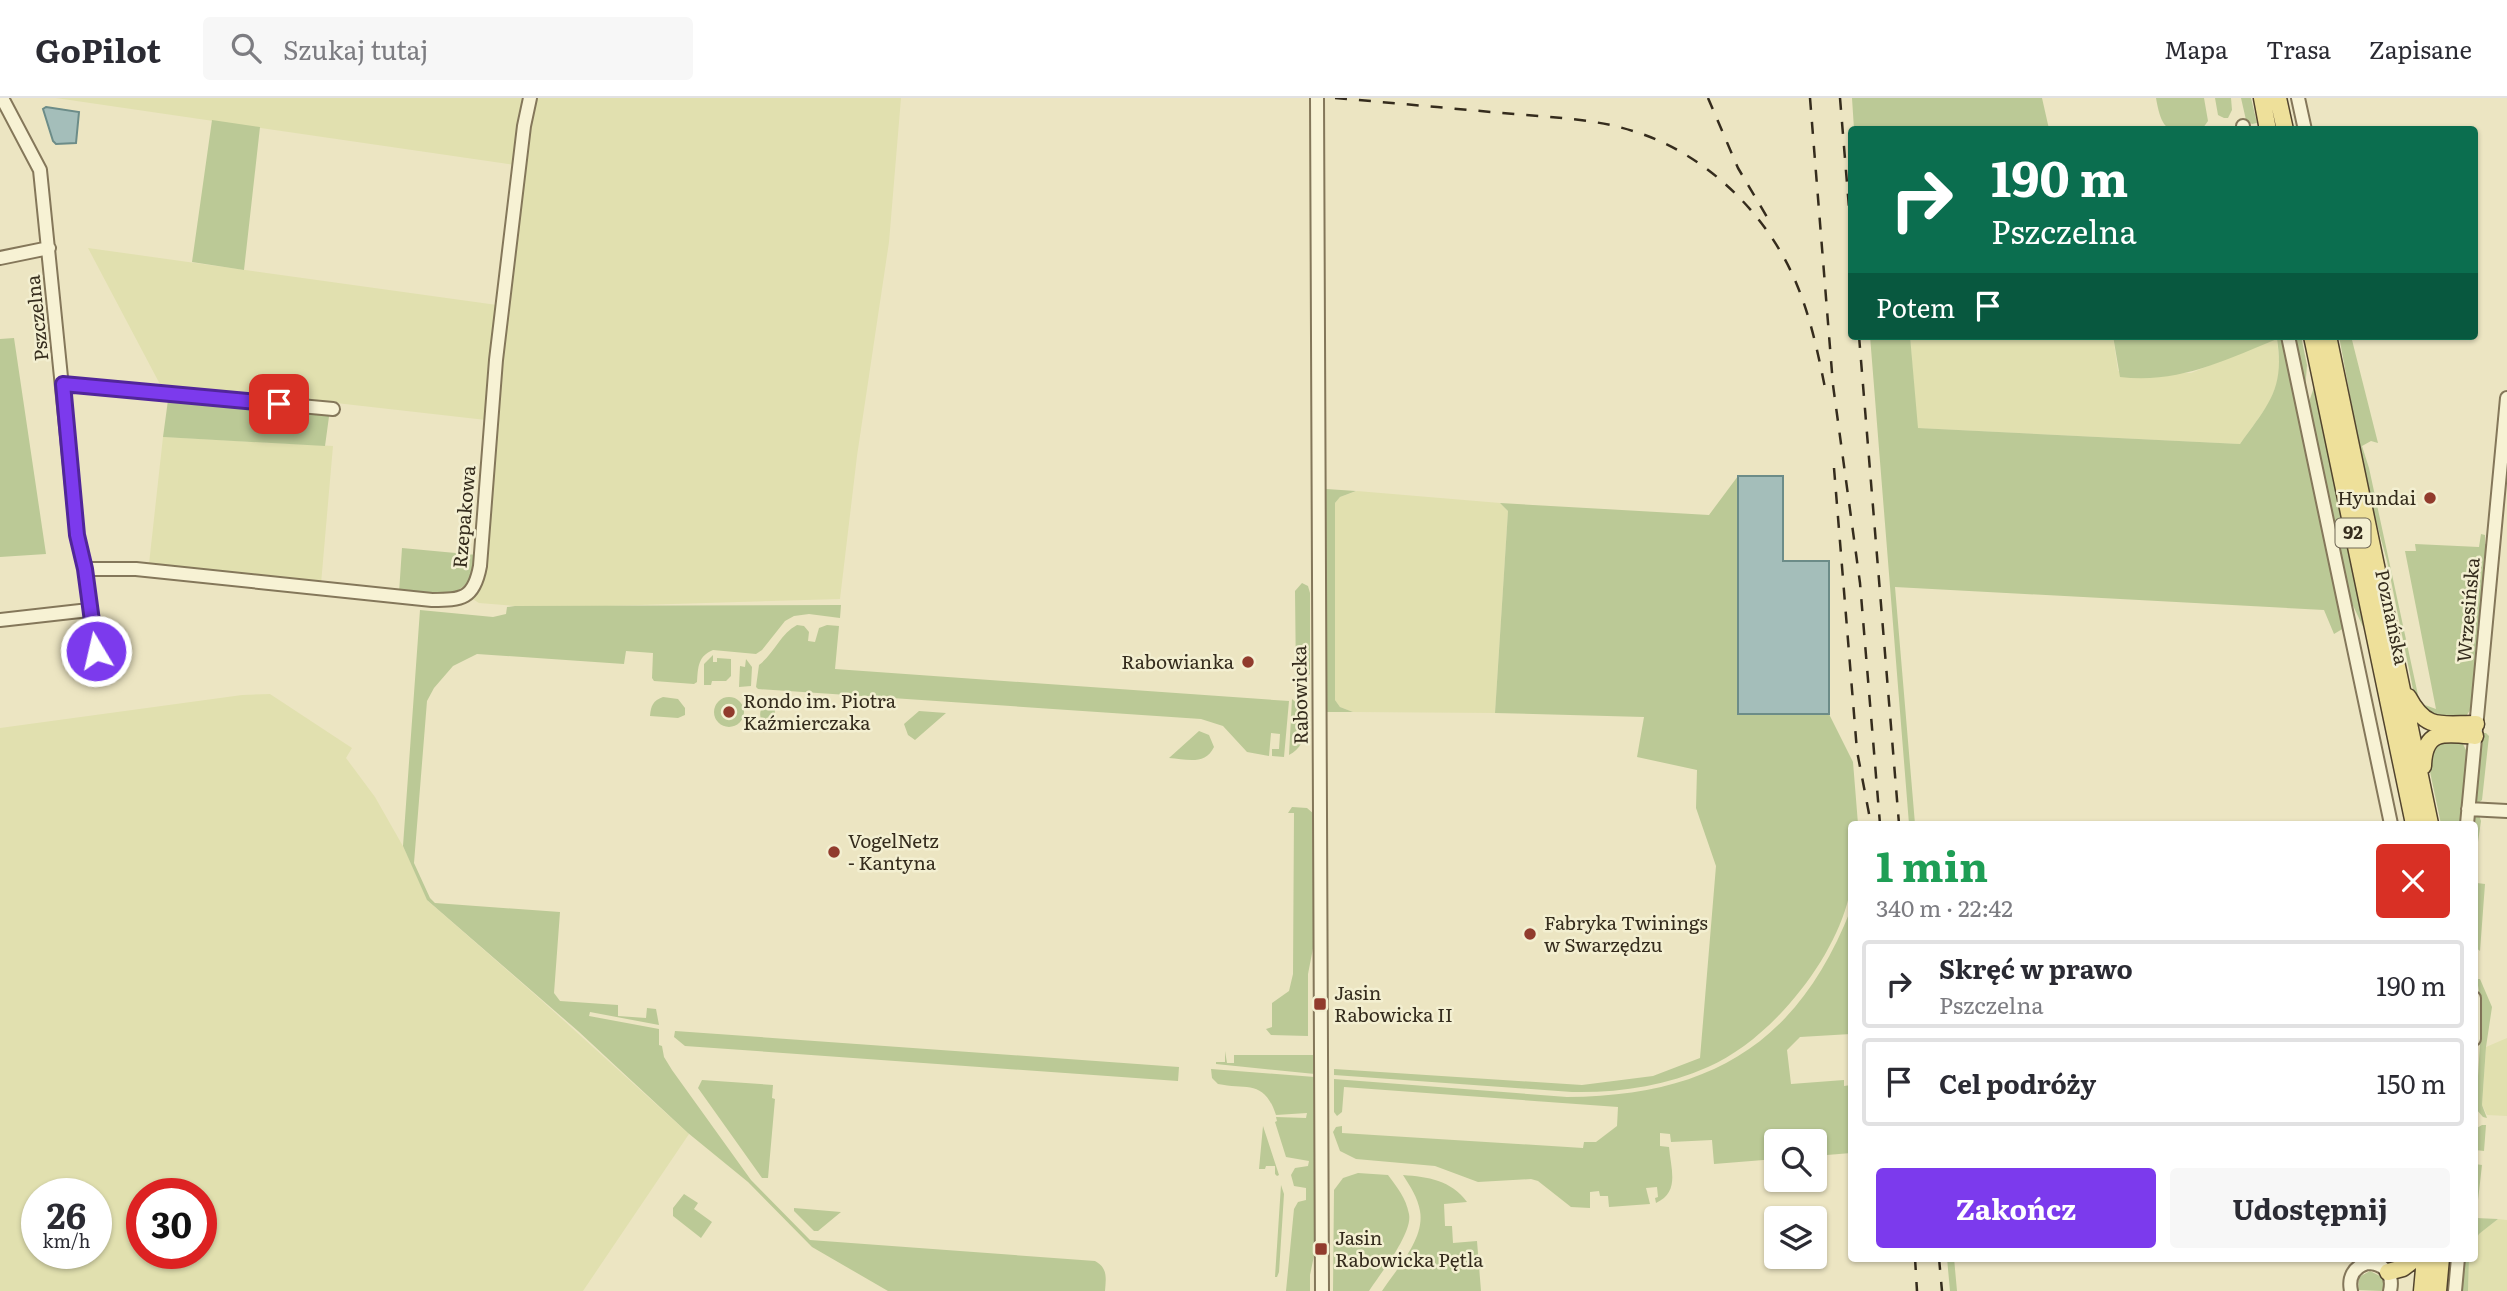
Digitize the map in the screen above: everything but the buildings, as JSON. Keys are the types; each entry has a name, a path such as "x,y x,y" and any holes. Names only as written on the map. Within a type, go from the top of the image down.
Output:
{"main road":[{"path":"2262,98 2267,126"},
{"path":"2278,98 2284,126"},
{"name":"Poznańska","path":"2313,340 2413,821"},
{"name":"Poznańska","path":"2329,340 2429,821"},
{"path":"2402,686 2416,712 2429,722 2476,730"},
{"path":"2422,786 2424,751 2432,739 2443,734 2476,730"},
{"path":"2383,1265 2403,1268 2411,1262"},
{"path":"2422,1291 2425,1262"},
{"path":"2438,1291 2441,1262"}],"street":[{"name":"Pszczelna","path":"2,98 40,170 77,535 85,569 96,651"},
{"name":"Rzepakowa","path":"85,569 136,569 432,600 459,600 469,594 477,582 480,566 496,360 524,126 530,98"},
{"name":"Rabowicka","path":"1317,98 1322,1291"},
{"path":"2298,98 2304,126"},
{"name":"Pszczelna","path":"0,258 49,247"},
{"path":"2289,340 2390,821"},
{"name":"Pszczelna","path":"63,384 333,409"},
{"name":"Wrzesińska","path":"2467,821 2507,398"},
{"path":"2492,558 2507,560"},
{"path":"0,620 89,610"},
{"path":"2468,809 2507,811"},
{"path":"2455,1291 2458,1262"},
{"path":"2351,1291 2351,1276 2360,1265 2367,1263 2383,1265 2391,1279 2390,1291"}],"green space":[{"path":"56,98 526,98 515,165"},
{"path":"531,98 901,98 889,242 857,456 840,599 515,606 479,603 471,598"},
{"path":"1852,98 2042,98 2048,126 1854,126"},
{"path":"2156,98 2204,98 2208,121 2204,126 2166,126 2161,118"},
{"path":"2215,98 2231,98 2232,110 2228,118 2218,115"},
{"path":"2241,98 2251,98 2257,123 2252,124 2246,120"},
{"path":"212,120 260,127 244,270 192,262"},
{"path":"88,248 497,305 486,420 336,403 163,390"},
{"path":"14,338 46,554 0,557 0,339"},
{"path":"1870,340 1910,340 1918,428 2240,444 2272,396 2279,371 2277,340 2285,340 2344,628 2334,634 2324,610 1895,587 1915,821 1909,821"},
{"path":"1910,340 2114,340 2118,371 2191,373 2277,340 2280,370 2277,384 2268,405 2240,444 1917,428"},
{"path":"2114,340 2275,340 2182,374 2120,377"},
{"path":"2293,340 2302,340 2307,365 2305,391"},
{"path":"2340,340 2352,340 2378,443 2371,441 2362,446 2422,704 2436,709 2405,551 2416,551 2415,544 2479,547 2481,534 2485,535 2485,544 2488,544 2472,707 2465,718 2429,718 2414,694 2387,561 2367,488"},
{"path":"2314,387 2367,635 2347,593 2307,408"},
{"path":"163,390 331,402 325,446 163,437 168,400"},
{"path":"163,437 333,446 321,584 149,564"},
{"path":"1738,476 1738,714 1829,714 1853,762 1858,821 1848,821 1848,899 1838,928 1811,976 1774,1021 1730,1055 1692,1074 1658,1084 1624,1090 1572,1092 1334,1075 1334,1069 1582,1085 1653,1076 1700,1058 1716,866 1696,808 1697,770 1637,757 1644,717 1495,713 1508,511 1500,503 1709,515"},
{"path":"1326,489 1356,491 1340,497 1335,503 1335,700 1340,707 1353,712 1325,712"},
{"path":"1357,491 1500,503 1508,511 1495,713 1353,712 1340,707 1335,700 1335,503 1340,497"},
{"path":"402,548 477,555 474,578 452,595 399,593"},
{"path":"1302,583 1308,586 1310,593 1310,674 1305,679 1296,680 1295,591"},
{"path":"841,605 840,618 809,614 794,616 785,621 756,654 713,650 708,652 700,663 697,682 694,684 654,681 653,653 626,651 624,664 477,654 453,666 434,688 427,701 414,863 430,898 435,903 560,912 554,993 560,1001 618,1005 618,1016 646,1018 647,1008 656,1009 659,1025 590,1012 589,1016 659,1029 659,1045 662,1046 664,1057 672,1070 751,1180 810,1240 1095,1261 1104,1270 1105,1291 888,1291 812,1247 748,1182 688,1133 578,1031 427,900 403,846 420,610 493,617 506,614 507,607 515,606"},
{"path":"797,625 804,626 809,632 808,641 815,642 819,628 827,625 839,626 835,669 1289,701 1284,757 1272,756 1272,749 1279,749 1280,734 1271,733 1269,756 1247,752 1223,726 1201,719 758,689 759,665"},
{"path":"713,655 713,662 717,662 717,658 731,659 731,676 726,681 712,681 711,685 704,685 704,664"},
{"path":"746,659 752,667 751,686 739,687 740,666 745,667"},
{"path":"270,694 352,748 346,758 375,797 404,848 428,901 689,1134 583,1291 0,1291 0,728 242,695"},
{"path":"663,697 678,699 685,708 685,715 678,718 650,716 653,704"},
{"path":"729,697 735,698 743,706 743,718 735,726 729,727 723,726 715,718 714,712 715,706 723,698"},
{"path":"1292,699 1302,712 1305,729 1301,744 1289,755"},
{"path":"770,701 776,701 773,729 764,723 760,716 762,708"},
{"path":"919,711 946,713 915,740 908,735 904,724"},
{"path":"1199,731 1209,735 1214,747 1206,757 1194,760 1169,758"},
{"path":"2483,733 2489,736 2482,800 2477,804 2475,799 2480,735"},
{"path":"2437,740 2461,740 2468,754 2462,821 2440,821 2429,767 2431,746"},
{"path":"1292,807 1307,808 1314,814 1315,938 1308,974 1308,1036 1271,1035 1266,1029 1272,1027 1272,1003 1289,991 1293,974 1294,813 1288,813"},
{"path":"2475,814 2479,815 2481,821 2478,842 2478,821 2473,821"},
{"path":"2478,883 2485,884 2480,951 2478,949"},
{"path":"1848,915 1848,1034 1800,1037 1787,1050 1791,1084 1844,1080 1844,1086 1848,1085 1848,1153 1827,1155 1827,1129 1764,1129 1764,1160 1714,1164 1712,1140 1671,1142 1670,1134 1660,1133 1660,1146 1669,1147 1672,1172 1671,1187 1664,1198 1656,1203 1657,1187 1646,1188 1650,1204 1609,1207 1608,1196 1600,1196 1599,1191 1590,1192 1590,1208 1571,1207 1538,1181 1531,1179 1478,1182 1435,1166 1356,1159 1340,1151 1333,1132 1336,1127 1342,1126 1342,1133 1583,1148 1584,1142 1596,1142 1617,1126 1618,1107 1344,1087 1342,1112 1337,1116 1334,1112 1334,1079 1567,1097 1618,1094 1664,1086 1706,1073 1743,1053 1776,1028 1804,995 1829,956"},
{"path":"2478,979 2492,1007 2482,1105 2487,1118 2478,1111 2482,1011"},
{"path":"675,1031 1179,1067 1178,1081 685,1046 674,1037"},
{"path":"2507,1038 2507,1116 2487,1115 2482,1105 2486,1047"},
{"path":"1225,1051 1227,1063 1234,1063 1234,1055 1313,1055 1315,1074 1216,1064 1225,1062"},
{"path":"1211,1069 1315,1077 1315,1251 1310,1291 1286,1291 1294,1209 1298,1202 1306,1200 1306,1188 1294,1186 1291,1175 1295,1168 1308,1166 1309,1161 1286,1157 1275,1122 1276,1117 1306,1118 1307,1113 1276,1115 1266,1096 1260,1091 1218,1084 1212,1078"},
{"path":"702,1080 773,1085 772,1098 775,1099 768,1178 762,1178 698,1088"},
{"path":"2486,1125 2484,1151 2478,1150 2478,1127"},
{"path":"1263,1126 1279,1175 1277,1176 1275,1166 1259,1169"},
{"path":"2478,1164 2482,1165 2478,1200"},
{"path":"1358,1173 1388,1175 1406,1203 1409,1222 1401,1242 1369,1291 1333,1291 1334,1190 1343,1178"},
{"path":"1403,1175 1446,1184 1467,1202 1444,1204 1445,1226 1452,1226 1453,1243 1477,1241 1481,1291 1382,1291 1409,1253 1420,1222 1417,1201"},
{"path":"1281,1185 1284,1194 1279,1272 1275,1277"},
{"path":"684,1194 698,1203 694,1209 712,1222 701,1238 673,1216 673,1208"},
{"path":"794,1208 841,1212 818,1231 814,1231"},
{"path":"2478,1218 2498,1219 2478,1236"},
{"path":"2498,1219 2507,1220 2507,1291 2468,1291 2469,1262 2478,1262 2479,1234"},
{"path":"1947,1262 1954,1262 1957,1291 1950,1291"},
{"path":"2462,1262 2469,1262 2468,1291 2459,1291"},
{"path":"2370,1271 2382,1277 2382,1291 2358,1290 2359,1277"}],"water":[{"path":"46,107 79,112 76,143 56,144 53,141 43,109"},
{"path":"1738,476 1783,476 1783,561 1829,561 1829,714 1738,714"}],"railway":[{"path":"1335,98 1592,122 1636,132 1688,156 1711,172 1753,212 1785,260 1806,311 1826,393"},
{"path":"1708,98 1738,168 1767,217"},
{"path":"1810,98 1833,385 1860,583 1880,821"},
{"path":"1840,98 1848,195"},
{"path":"1859,340 1899,821"},
{"path":"1834,468 1857,751 1870,821"},
{"path":"1915,1262 1917,1291"},
{"path":"1939,1262 1942,1291"}],"place":[{"name":"Hyundai","path":"2430,498"},
{"name":"Rabowianka","path":"1248,662"},
{"name":"Rondo im. Piotra Kaźmierczaka","path":"729,712"},
{"name":"VogelNetz - Kantyna","path":"834,852"},
{"name":"Fabryka Twinings w Swarzędzu","path":"1530,934"},
{"name":"Jasin Rabowicka II","path":"1320,1004"},
{"name":"Jasin Rabowicka Pętla","path":"1321,1249"}],"route":[{"path":"96,651 85,569 77,535 63,384 279,404"}]}
